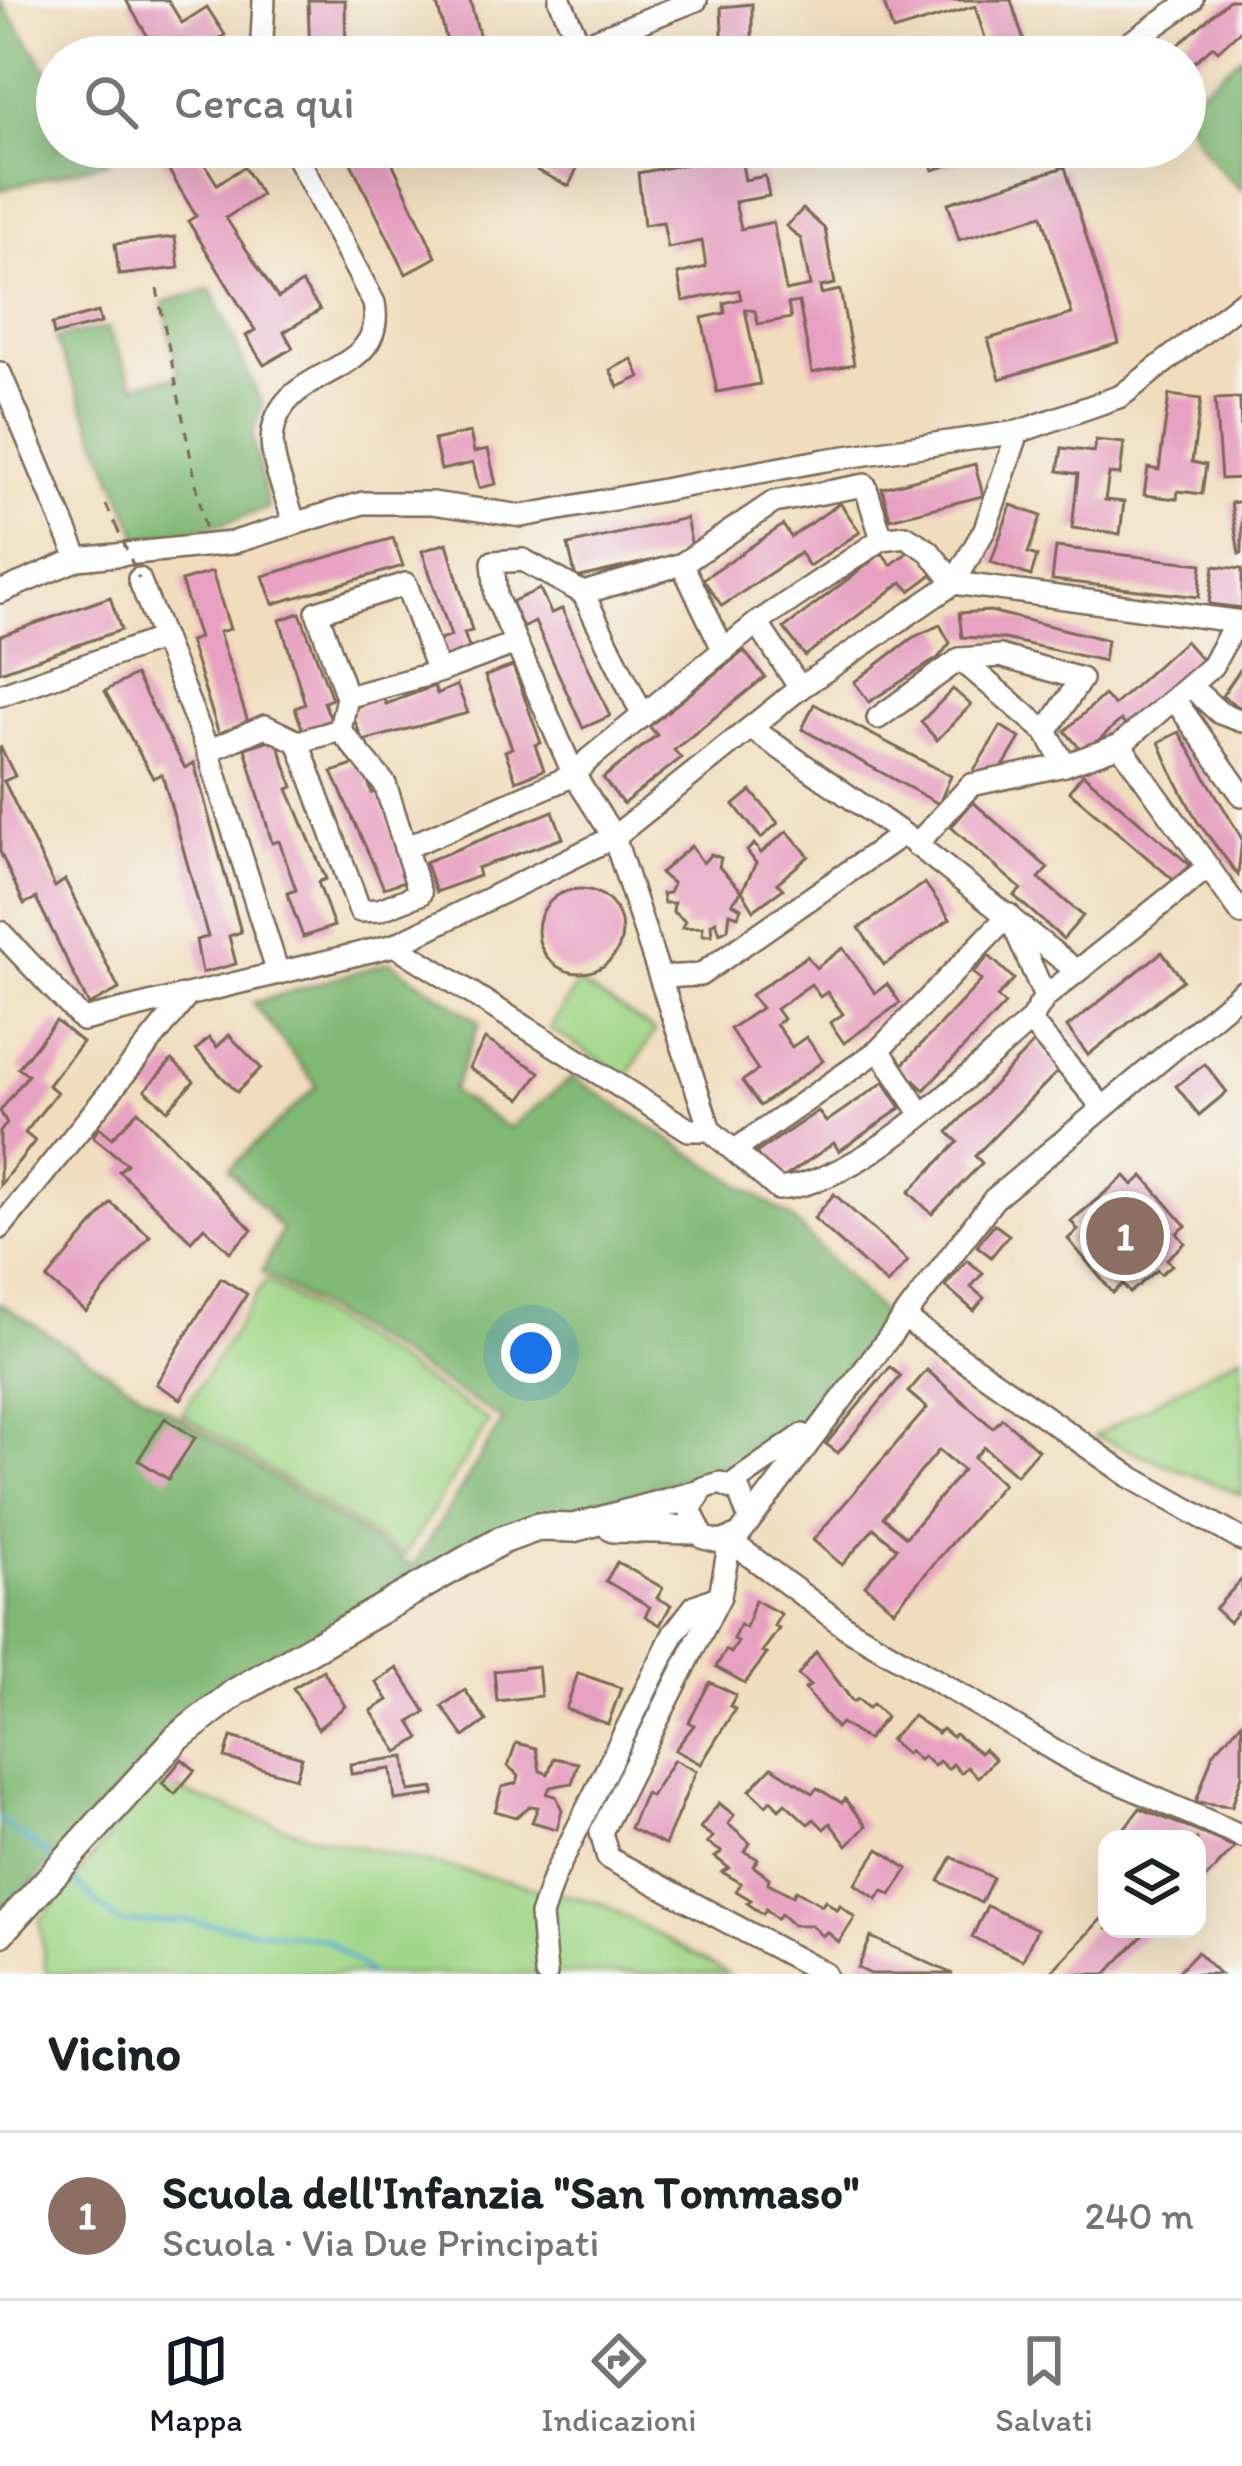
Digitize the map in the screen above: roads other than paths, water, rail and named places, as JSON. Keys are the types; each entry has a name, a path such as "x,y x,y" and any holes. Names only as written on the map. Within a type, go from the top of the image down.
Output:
{"main road":[{"path":"573,1528 696,1495"},
{"path":"0,1933 176,1738 236,1692 502,1540 538,1528 695,1530"}],"street":[{"path":"262,36 264,0"},
{"path":"560,0 576,36"},
{"path":"605,36 696,0"},
{"path":"1140,36 1192,0"},
{"path":"294,522 271,436 280,408 368,348 378,327 374,302 303,168"},
{"path":"0,592 78,559 231,543 363,503 432,502 522,516 825,460 1018,432 1121,396 1242,302"},
{"path":"0,373 78,559"},
{"path":"0,932 82,1020 395,945 614,837 800,688 954,583 986,529 1018,432"},
{"path":"583,593 682,564 774,502 865,485 882,539"},
{"path":"405,848 574,776 757,623 882,539 905,536 929,551 954,583 1239,622 1212,666 1120,745 1065,765 971,785 909,839 700,974 674,1013"},
{"path":"643,716 583,593 524,560 493,562 496,597 574,776 614,837 710,1130 756,1175 778,1189 800,1187 896,1134 1030,1021 1045,998 1208,867"},
{"path":"682,564 724,651"},
{"path":"139,578 208,751 278,973"},
{"path":"340,730 347,698 317,612 406,584 439,672"},
{"path":"757,623 800,688"},
{"path":"0,694 163,638"},
{"path":"347,698 439,672 516,643"},
{"path":"878,718 960,659 1000,656 1081,679 1046,732"},
{"path":"960,659 1046,732 1065,765"},
{"path":"1182,693 1238,720 1211,747"},
{"path":"1182,693 1242,795"},
{"path":"208,751 265,727 298,742 340,730"},
{"path":"751,728 909,839 1077,971"},
{"path":"298,742 360,911 379,910 420,894 385,784 340,730"},
{"path":"1120,745 1208,867 1234,885 1242,914"},
{"path":"1009,915 1045,998"},
{"path":"735,1150 879,1050 1009,915"},
{"path":"395,945 689,1130 710,1130"},
{"path":"661,977 700,974"},
{"path":"825,1974 608,1858 601,1832 720,1595 730,1540 994,1199 1101,1105 1242,992"},
{"path":"0,1228 188,995"},
{"path":"1030,1021 1101,1105"},
{"path":"879,1050 921,1113"},
{"path":"903,1317 1129,1476 1242,1540"},
{"path":"823,1421 731,1485 712,1484 696,1495 690,1510 695,1530 713,1542 730,1540 847,1628 1081,1766 1232,1832 1242,1810"},
{"path":"731,1485 746,1499 749,1518"},
{"path":"546,1974 541,1915 577,1825 674,1633 695,1606 720,1595"}],"waterway":[{"path":"0,1820 53,1859"},
{"path":"69,1876 119,1923 186,1921 325,1939 371,1974"}],"place":[{"name":"Scuola dell'Infanzia \"San Tommaso\"","path":"1125,1236"}]}
